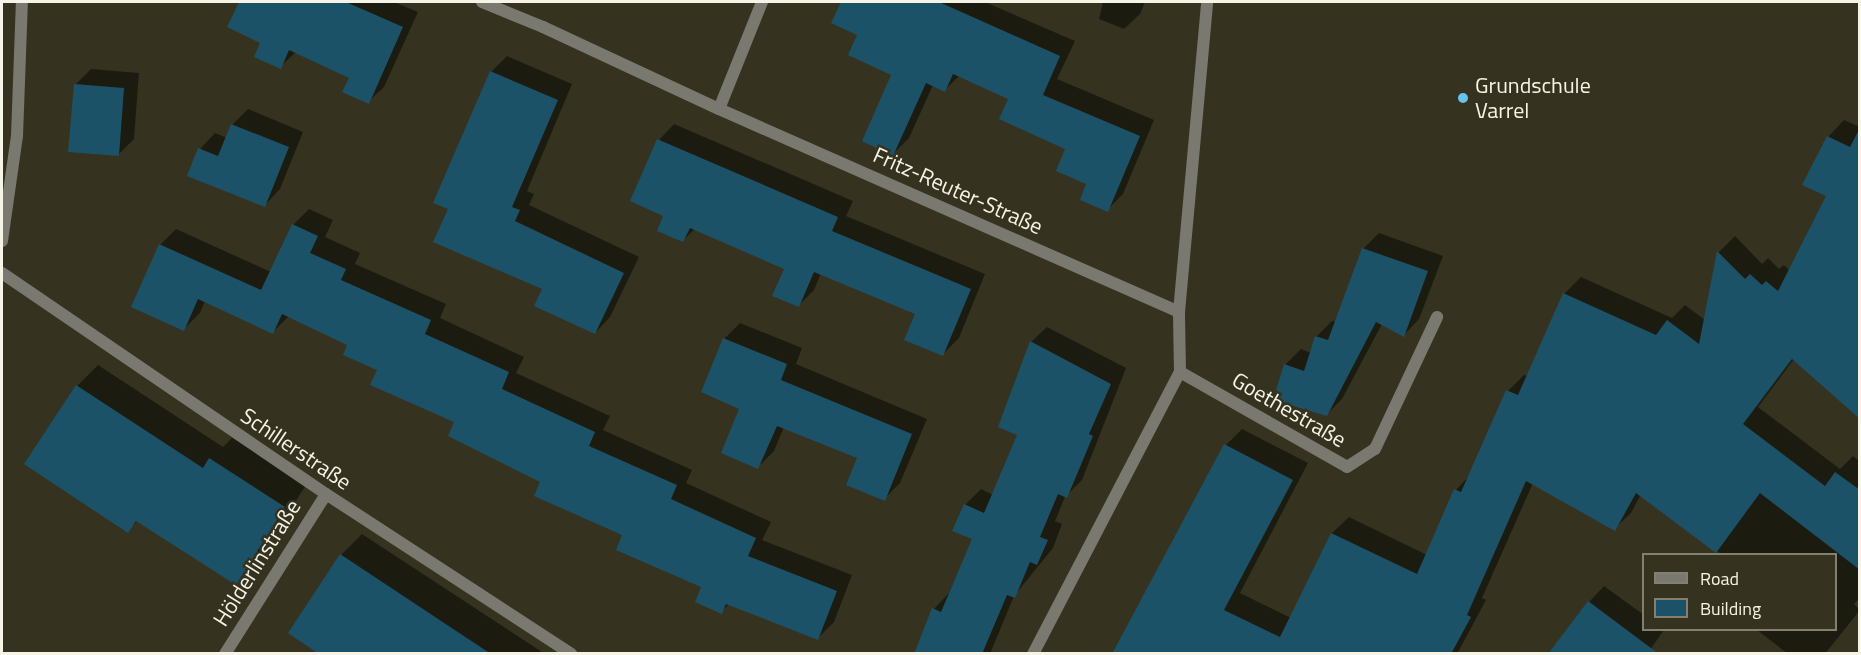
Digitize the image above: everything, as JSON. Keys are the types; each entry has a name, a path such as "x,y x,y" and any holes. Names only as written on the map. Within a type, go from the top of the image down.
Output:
{"street":[{"path":"2,241 17,136 22,2"},
{"name":"Fritz-Reuter-Straße","path":"482,2 543,27 719,109 1179,312"},
{"path":"719,109 762,2"},
{"path":"1033,654 1180,372 1179,312 1207,2"},
{"name":"Schillerstraße","path":"2,273 326,494 572,654"},
{"name":"Goethestraße","path":"1180,372 1347,467 1375,449 1437,317"},
{"name":"Hölderlinstraße","path":"225,654 326,494"}],"building":[{"path":"239,2 346,2 403,27 369,104 342,92 349,78 289,50 281,69 254,57 260,43 227,27"},
{"path":"841,2 939,2 1060,56 1043,95 1140,136 1108,212 1080,200 1086,184 1056,171 1065,149 999,119 1008,99 953,74 945,92 926,83 893,156 862,141 891,75 848,55 857,35 831,23"},
{"path":"490,71 558,100 512,207 520,210 515,221 624,273 595,334 534,306 542,289 433,242 448,209 433,203"},
{"path":"74,84 124,88 119,156 68,152"},
{"path":"231,124 289,147 265,207 187,176 198,148 218,156"},
{"path":"1860,128 1860,419 1792,359 1743,424 1825,486 1835,472 1860,490 1860,570 1760,493 1716,553 1636,493 1615,531 1526,481 1467,615 1471,617 1451,654 1112,654 1224,444 1293,480 1224,610 1280,637 1331,533 1417,574 1454,489 1461,492 1506,390 1518,395 1563,293 1656,335 1667,320 1699,344 1717,251 1745,279 1750,274 1762,285 1766,281 1778,291 1826,196 1802,185 1827,136 1850,147"},
{"path":"657,139 838,217 832,231 971,289 943,356 904,340 915,314 814,272 799,307 772,296 784,269 690,228 683,242 657,231 663,216 630,201"},
{"path":"292,224 318,236 310,253 346,269 341,280 431,320 425,334 509,372 502,389 595,432 589,446 677,485 671,499 756,538 748,556 837,591 818,640 726,604 722,614 695,602 701,587 616,550 622,535 534,496 540,482 448,436 454,422 370,385 377,370 343,355 347,345 282,314 273,334 198,299 184,331 131,307 159,244 261,290"},
{"path":"1362,248 1428,271 1404,337 1376,322 1327,416 1273,400 1284,364 1304,371 1315,336 1328,340"},
{"path":"723,338 787,364 781,380 912,434 885,501 846,485 857,458 777,426 758,469 721,453 739,409 701,392"},
{"path":"1030,341 1111,384 1089,434 1093,436 1067,498 1058,494 1040,537 1048,540 1037,565 1030,562 1015,598 1007,595 982,654 914,654 932,608 941,612 972,539 952,531 964,504 984,513 1017,435 998,427"},
{"path":"76,385 203,468 209,458 285,507 236,585 136,521 128,533 24,464"},
{"path":"340,554 491,654 319,654 288,633"},
{"path":"1588,601 1659,654 1548,654"}],"place":[{"name":"Grundschule Varrel","path":"1463,98"}]}
